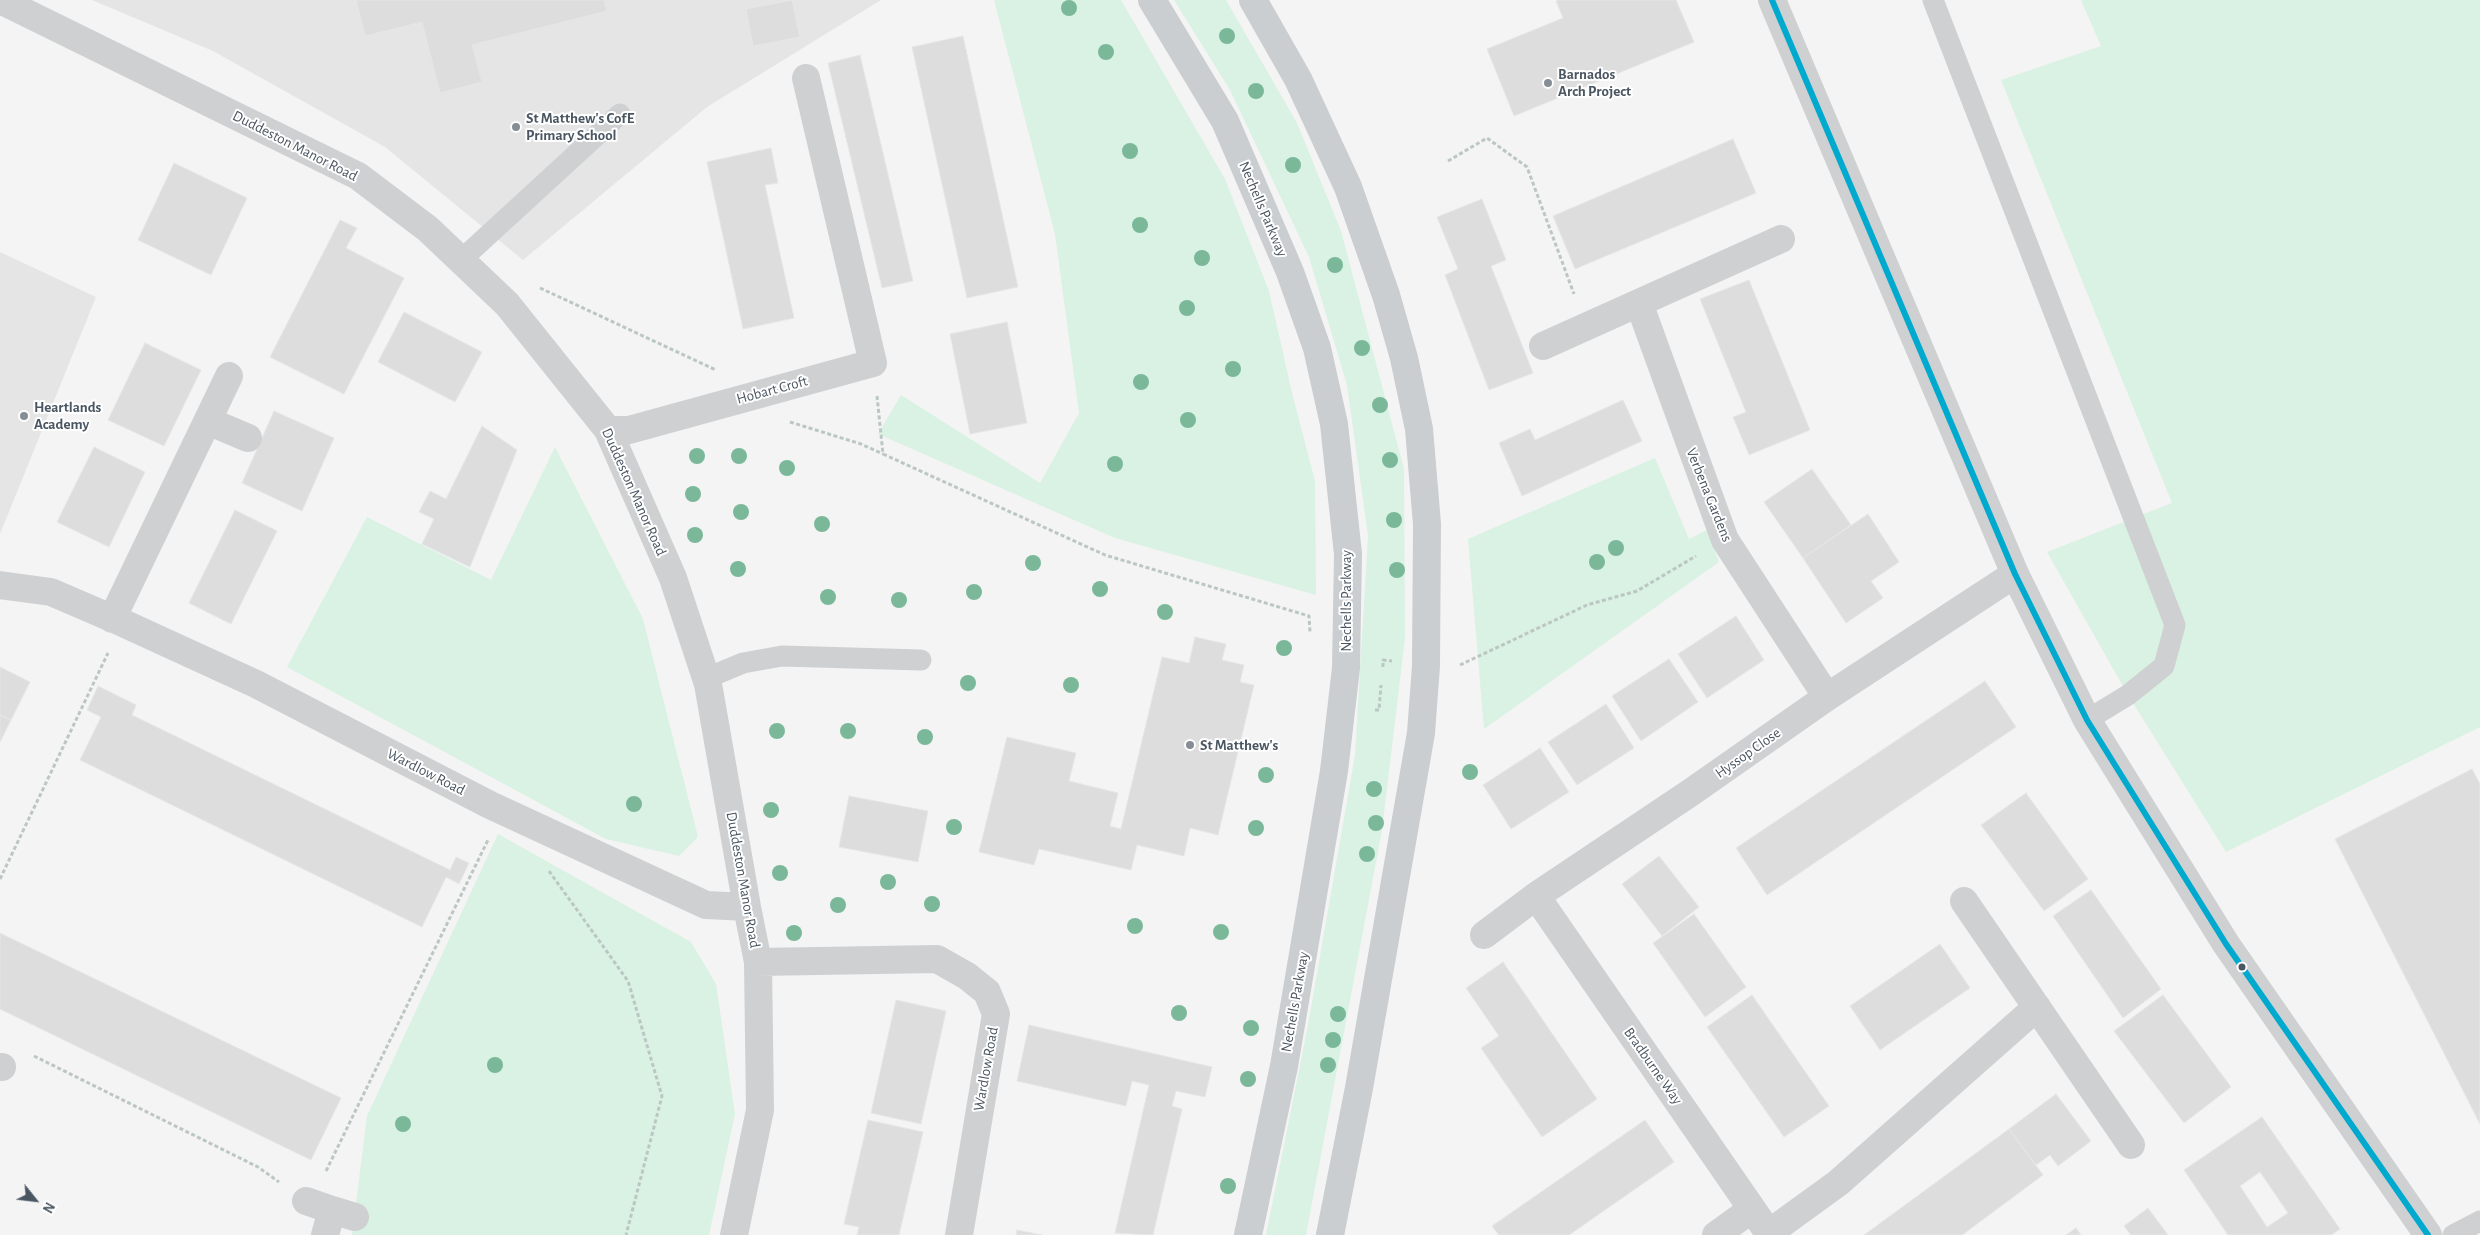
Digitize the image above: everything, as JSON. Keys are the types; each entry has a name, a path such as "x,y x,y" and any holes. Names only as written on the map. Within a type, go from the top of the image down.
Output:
{"main road":[{"name":"Nechells Parkway","path":"1152,0 1225,121 1290,272 1317,348 1334,424 1348,554 1346,668 1334,771 1284,1066 1248,1235"},
{"path":"1253,0 1298,79 1348,187 1386,294 1404,358 1419,429 1427,524 1426,666 1421,733 1330,1235"}],"street":[{"name":"Duddeston Manor Road","path":"0,0 358,176 428,229 507,304 608,430 673,578 706,678 746,907 758,962 760,1110 734,1235"},
{"path":"1772,0 2014,574 2087,720 2226,944 2428,1235"},
{"path":"806,78 873,363"},
{"path":"1543,346 1781,238"},
{"name":"Verbena Gardens","path":"1639,303 1725,540 1827,697"},
{"name":"Hobart Croft","path":"608,430 628,430 873,363"},
{"path":"117,621 229,376"},
{"path":"208,420 248,438"},
{"name":"Hyssop Close","path":"1484,934 1536,896 1690,794 1827,697 2014,574"},
{"name":"Wardlow Road","path":"0,585 51,592 256,684 490,805 706,905 746,907"},
{"name":"Bradburne Way","path":"1536,896 1770,1234"},
{"path":"1964,901 2131,1144"},
{"name":"Wardlow Road","path":"758,962 937,960 968,976 988,992 996,1014 959,1235"},
{"path":"1770,1234 1838,1183 2037,1007"},
{"path":"306,1201 337,1221"},
{"path":"1716,1235 1752,1209"}],"lane":[{"path":"1933,0 2175,625 2164,666 2128,694 2087,720"},
{"path":"460,260 620,114"},
{"path":"706,678 743,663 782,656 921,660"},
{"path":"2453,1235 2480,1220"}],"path":[{"path":"1448,161 1487,138 1527,167 1586,327"},
{"path":"496,294 516,277 764,392"},
{"path":"873,363 883,454 1105,556 1309,616 1310,635"},
{"path":"1341,707 1379,710 1383,660 1454,668 1587,605 1637,591 1725,540"},
{"path":"0,879 99,670 117,621"},
{"path":"1,1067 13,1045 258,1166 306,1201 321,1182 478,863 502,809"},
{"path":"546,868 628,981 662,1096 626,1235"}],"shaded area":[{"name":"St Matthew's CofE Primary School","path":"92,0 881,0 707,107 523,260 385,147 213,51"},
{"name":"Heartlands Academy","path":"0,252 96,297 0,534"}],"green space":[{"path":"994,0 1121,0 1225,179 1269,291 1292,393 1315,481 1316,595 1115,538 878,434 901,395 1040,483 1079,413 1055,234"},
{"path":"1174,0 1226,0 1297,123 1341,231 1404,469 1405,638 1382,830 1306,1235 1266,1235 1308,1025 1355,755 1368,536 1347,385 1309,257 1230,90"},
{"path":"2081,0 2480,0 2480,727 2226,852 2128,695 2047,552 2172,503 2001,80 2101,46"},
{"path":"555,447 643,619 698,837 679,856 606,839 287,667 367,517 491,580"},
{"path":"1655,458 1689,539 1707,530 1719,562 1484,729 1468,539"},
{"path":"498,834 691,942 716,984 735,1114 709,1235 352,1235 367,1116"}],"building":[{"path":"356,0 604,0 607,11 472,45 482,82 440,93 422,22 365,36"},
{"path":"792,0 800,37 753,46 746,9"},
{"name":"Barnados Arch Project","path":"1558,0 1676,0 1694,42 1514,116 1487,49 1563,18 1556,1"},
{"path":"963,36 1018,287 967,298 912,47"},
{"path":"860,55 913,281 882,288 828,63"},
{"path":"1733,139 1756,193 1575,269 1553,216"},
{"path":"771,148 778,183 765,185 794,318 743,329 707,162"},
{"path":"174,163 247,198 211,275 138,240"},
{"path":"1482,199 1506,260 1491,266 1533,373 1489,390 1445,275 1458,269 1437,217"},
{"path":"340,220 357,228 346,248 404,278 344,394 270,357"},
{"path":"1749,280 1810,430 1749,455 1733,417 1746,412 1700,299"},
{"path":"404,312 482,352 455,402 378,362"},
{"path":"1007,322 1027,423 970,434 950,334"},
{"path":"145,343 201,370 164,446 108,420"},
{"path":"1623,400 1642,441 1522,496 1499,443 1530,429 1535,440"},
{"path":"274,411 334,438 302,511 242,483"},
{"path":"482,426 517,450 470,567 422,544 434,519 419,512 430,491 446,499"},
{"path":"94,447 145,472 109,547 57,522"},
{"path":"1812,469 1851,525 1803,558 1764,502"},
{"path":"235,510 277,531 231,624 189,603"},
{"path":"1868,514 1899,562 1871,581 1883,598 1846,623 1803,558"},
{"path":"1736,616 1764,660 1707,698 1678,654"},
{"name":"St Matthew's","path":"1195,637 1226,644 1222,660 1244,665 1240,682 1254,685 1218,835 1190,828 1184,856 1137,845 1131,870 1039,849 1034,865 979,852 1007,737 1076,753 1069,781 1118,793 1110,826 1121,829 1162,657 1189,663"},
{"path":"1669,659 1698,702 1641,741 1612,696"},
{"path":"0,667 30,682 11,720 0,715"},
{"path":"1985,681 2016,727 1767,895 1736,848"},
{"path":"98,686 136,705 132,715 450,870 456,857 469,863 459,884 446,877 422,927 80,760 101,717 87,710"},
{"path":"1606,704 1634,748 1577,785 1548,742"},
{"path":"0,715 11,720 0,742"},
{"path":"1540,748 1569,792 1511,829 1483,785"},
{"path":"2472,769 2480,784 2480,1124 2335,839"},
{"path":"2026,793 2088,879 2044,911 1981,825"},
{"path":"849,796 928,811 918,862 839,847"},
{"path":"1659,856 1699,907 1662,936 1622,884"},
{"path":"2091,890 2161,989 2123,1018 2053,916"},
{"path":"1694,914 1746,987 1705,1017 1653,943"},
{"path":"0,933 341,1098 311,1160 0,1009"},
{"path":"1940,944 1970,988 1880,1050 1850,1006"},
{"path":"1503,962 1597,1099 1542,1137 1481,1048 1499,1036 1466,988"},
{"path":"1752,995 1829,1106 1784,1137 1707,1027"},
{"path":"2163,995 2231,1087 2184,1123 2114,1031"},
{"path":"896,1000 946,1011 921,1124 871,1113"},
{"path":"1029,1025 1212,1067 1205,1097 1176,1091 1172,1106 1182,1109 1153,1235 1115,1233 1149,1085 1132,1081 1126,1106 1017,1081"},
{"path":"2056,1094 2091,1141 2058,1166 2050,1155 2036,1165 2009,1129"},
{"path":"2262,1117 2340,1229 2331,1235 2228,1235 2184,1170","holes":["2260,1172 2288,1213 2267,1227 2240,1186"]},
{"path":"868,1120 923,1132 899,1235 857,1235 859,1227 844,1224"},
{"path":"1645,1120 1674,1162 1569,1235 1499,1235 1492,1226"},
{"path":"2009,1129 2043,1175 1962,1235 1864,1235"},
{"path":"2148,1208 2168,1235 2131,1235 2124,1226"},
{"path":"2076,1228 2081,1235 2066,1235"},
{"path":"1017,1230 1042,1235 1016,1235"}],"transit line":[{"path":"1772,0 2015,574 2087,720 2226,944 2428,1235"}],"place":[{"name":"Barnados Arch Project","path":"1548,83"},
{"name":"St Matthew's CofE Primary School","path":"516,127"},
{"name":"Heartlands Academy","path":"24,416"},
{"name":"St Matthew's","path":"1190,745"}]}
